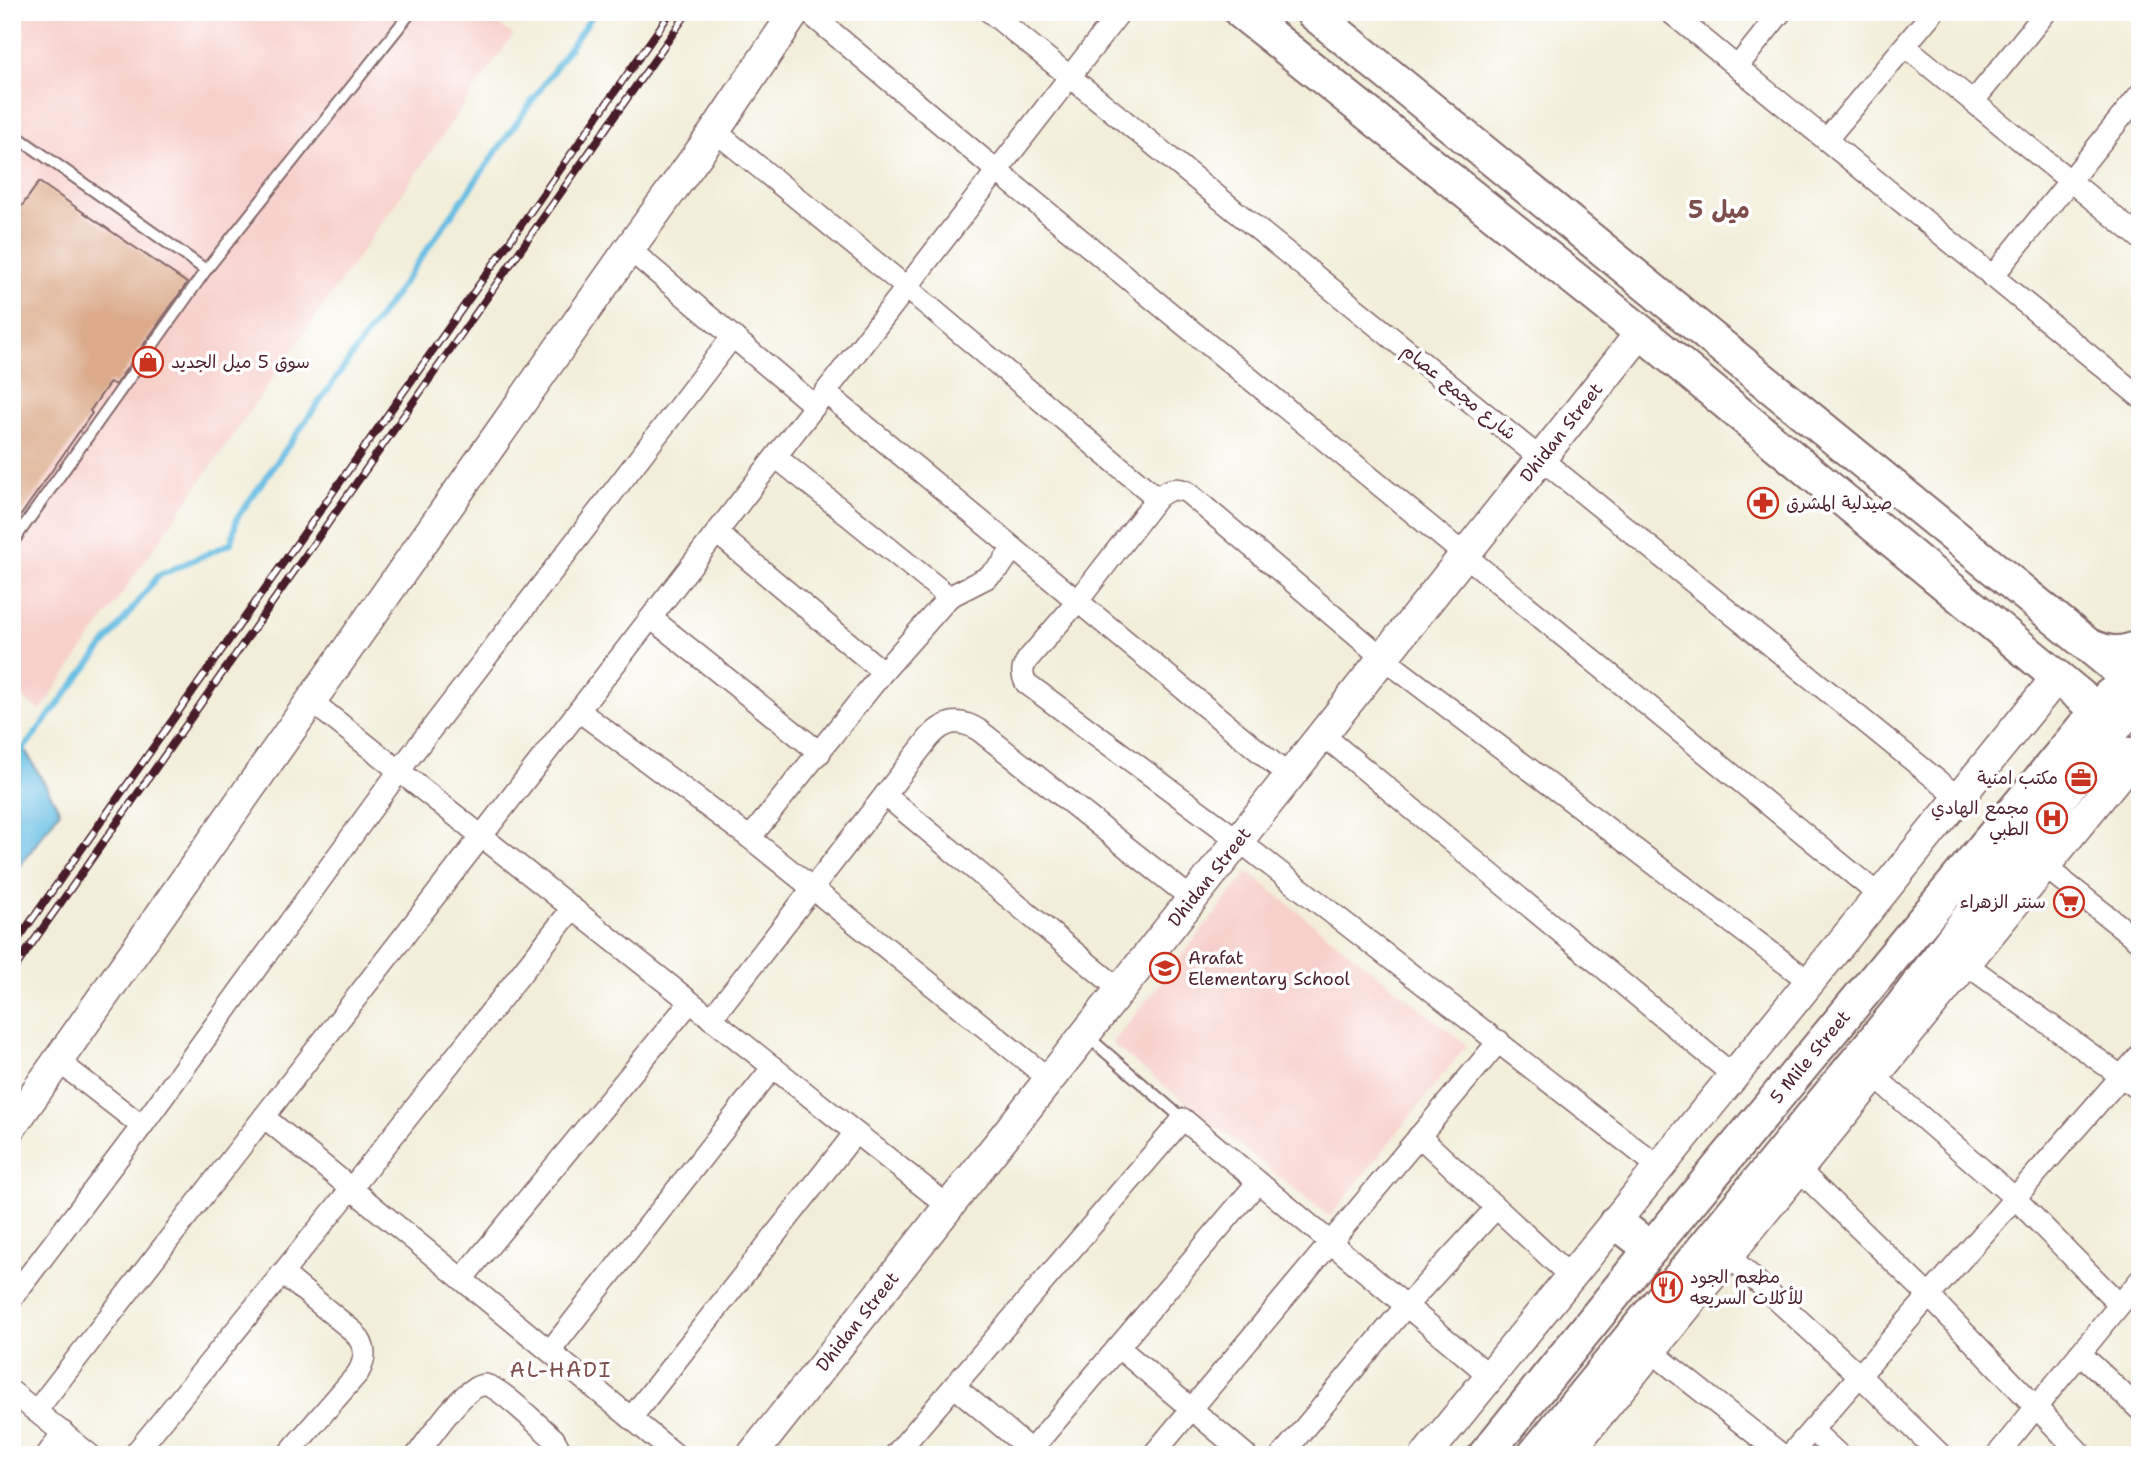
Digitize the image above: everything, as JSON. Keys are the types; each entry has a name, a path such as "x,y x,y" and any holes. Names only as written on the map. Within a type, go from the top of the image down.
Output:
{"main road":[{"path":"1241,12 1641,332 2059,679 2125,739"},
{"path":"1312,12 2090,646 2137,670"},
{"name":"5 Mile Street","path":"1485,1455 1651,1249 1875,981 2074,757 2125,739 2137,670"},
{"path":"2059,679 2072,695 2075,706 2074,757"},
{"name":"5 Mile Street","path":"1534,1455 1715,1259 1902,1006 2074,757"},
{"path":"1875,981 1902,1006"},
{"path":"1616,1222 1651,1249"}],"street":[{"path":"12,1126 629,249 715,131 795,12"},
{"path":"808,12 997,171 1880,896"},
{"name":"شارع مجمع عصام","path":"990,12 1959,798"},
{"path":"36,1411 1120,12"},
{"path":"1670,12 2140,397"},
{"path":"1737,67 1781,12"},
{"path":"1826,140 1933,12"},
{"path":"1973,102 2036,16"},
{"path":"1905,46 2140,238"},
{"path":"1992,276 2140,94"},
{"path":"715,131 1157,498"},
{"path":"629,249 733,336 820,399 1013,548 1289,776"},
{"name":"Dhidan Street","path":"752,1455 1641,332"},
{"path":"12,1298 142,1126 399,771 733,336"},
{"path":"776,457 949,597"},
{"path":"1660,1168 1238,840 1026,683 1022,675 1023,666 1077,602 1157,498 1171,489 1187,492 1383,658 1810,982"},
{"path":"717,533 883,672"},
{"path":"750,838 883,672 949,597 986,578 1000,567 1013,548"},
{"path":"651,618 820,753"},
{"path":"1426,1455 1959,798 2059,679"},
{"path":"311,701 948,1206"},
{"path":"579,711 750,838 1049,1079"},
{"path":"711,1019 939,727 953,722 968,723 1192,899"},
{"path":"1322,734 1734,1076"},
{"path":"1579,1450 1715,1259 1798,1170 2044,866 2125,739"},
{"path":"885,795 1120,990"},
{"path":"2044,866 2140,942"},
{"path":"134,1455 351,1189 572,909"},
{"path":"1966,964 2140,1090"},
{"path":"462,1279 690,1002"},
{"path":"1153,1455 1499,1041"},
{"path":"1790,1455 2140,1055"},
{"path":"58,1061 142,1126"},
{"path":"550,1351 773,1067"},
{"path":"1874,1076 2015,1198 2119,1304"},
{"path":"264,1117 676,1455"},
{"path":"896,1454 1183,1119 1490,1377"},
{"path":"631,1418 855,1133"},
{"path":"1419,1136 1571,1277"},
{"path":"1798,1170 1929,1296 2082,1455"},
{"path":"954,1386 1034,1452 1118,1347 1258,1182"},
{"path":"1282,1455 1406,1306 1496,1208"},
{"path":"1715,1259 1859,1375 1941,1455"},
{"path":"282,1273 354,1332 363,1343 365,1353 364,1363 358,1373 287,1455"},
{"path":"1997,1455 2140,1279"},
{"path":"1118,1347 1246,1455"},
{"path":"1651,1351 1782,1455"},
{"path":"2080,1353 2140,1410"},
{"path":"417,1455 462,1398 473,1387 486,1385 499,1391 554,1439 560,1450 559,1455"},
{"path":"12,1392 90,1455"},
{"path":"1812,1430 1839,1455"},
{"path":"47,1455 63,1432"}],"lane":[{"path":"12,543 206,270 411,12"},
{"path":"12,133 206,270"},
{"path":"1085,1034 1183,1119"}],"shaded area":[{"name":"سوق 5 ميل الجديد","path":"12,12 482,12 513,35 40,711 12,690"},
{"path":"1248,872 1467,1045 1330,1217 1112,1044"}],"water":[{"path":"12,741 24,748 60,811 12,877"}],"building":[{"path":"39,182 187,283 115,385 110,382 90,411 92,413 12,528 12,220"}],"waterway":[{"path":"24,748 158,576 231,543 237,518 595,12"}],"railway":[{"path":"12,948 671,12"},
{"path":"12,972 688,12"}],"place":[{"name":"سوق 5 ميل الجديد","path":"148,362"},
{"name":"صيدلية المشرق","path":"1763,503"},
{"name":"مكتب امنية","path":"2081,778"},
{"name":"مجمع الهادي الطبي","path":"2052,818"},
{"name":"سنتر الزهراء","path":"2069,902"},
{"name":"Arafat Elementary School","path":"1165,968"},
{"name":"مطعم الجود للأكلات السريعه","path":"1667,1287"}],"district":[{"name":"5 ميل","path":"1719,210"},
{"name":"AL-HADI","path":"561,1370"}]}
